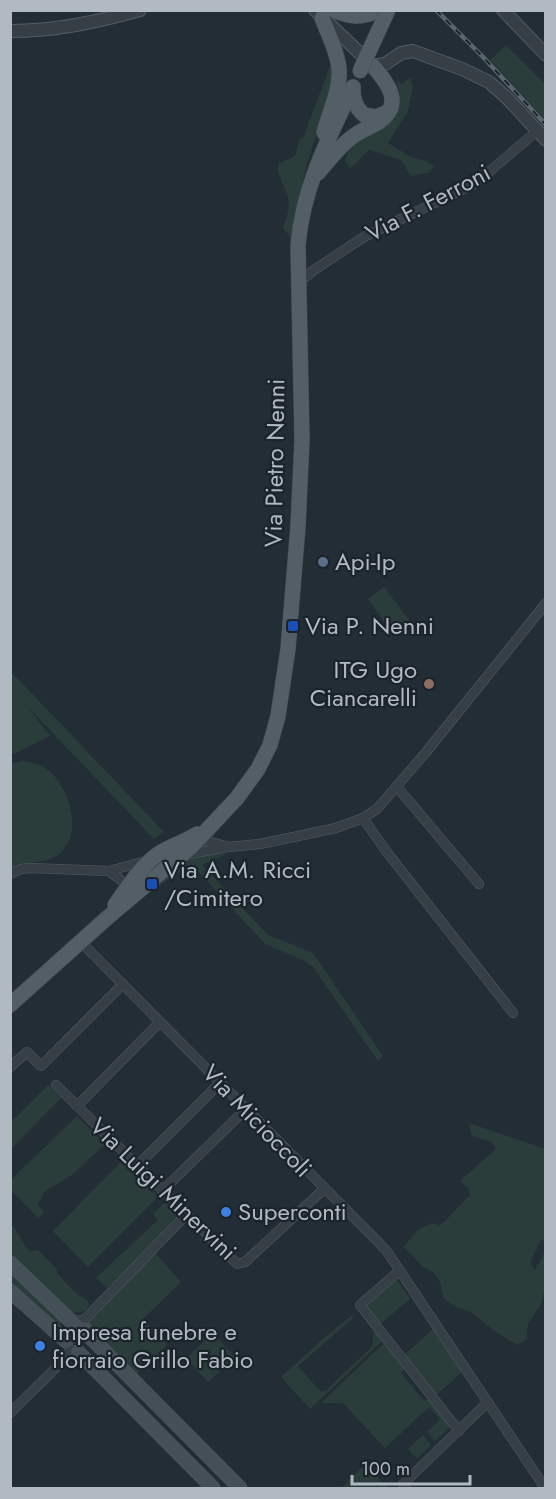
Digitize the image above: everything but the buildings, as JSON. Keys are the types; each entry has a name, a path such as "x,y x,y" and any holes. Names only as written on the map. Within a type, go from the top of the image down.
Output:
{"main road":[{"path":"319,156 339,78 337,58 323,13 356,17 378,10"},
{"path":"388,10 367,69 353,87 353,98 364,115 376,117 388,112"},
{"path":"310,182 344,144 376,123 388,112 392,102 390,90 367,69"},
{"name":"Via Pietro Nenni","path":"166,858 200,834 237,798 258,769 270,745 278,716 288,649 302,440 298,283 300,224 319,156 353,87"},
{"path":"134,890 161,874 166,858"},
{"path":"10,1005 107,918 166,858"},
{"path":"10,1263 81,1327 240,1488"},
{"path":"10,1291 71,1347 213,1488"},
{"path":"71,1347 87,1348 90,1343 81,1327"},
{"path":"71,1347 70,1330 81,1327"}],"street":[{"path":"10,31 56,29 87,24 140,10"},
{"path":"503,10 546,55"},
{"path":"323,13 367,69 385,64 407,51 441,60 489,82 541,136"},
{"name":"Via F. Ferroni","path":"298,283 364,237 476,183 541,136"},
{"path":"298,259 303,265 314,270"},
{"path":"10,874 30,868 109,871 166,858 260,844 336,828 363,818 377,809 397,787 546,603"},
{"path":"397,787 479,884"},
{"path":"363,818 386,851 513,1013"},
{"path":"200,834 218,844"},
{"path":"200,834 228,847"},
{"path":"109,871 134,890"},
{"name":"Via Micioccoli","path":"80,941 381,1244 545,1488"},
{"path":"10,1068 27,1052 41,1066 123,984"},
{"path":"77,1106 160,1022"},
{"path":"137,1166 220,1083"},
{"name":"Via Luigi Minervini","path":"56,1085 235,1263 241,1264 324,1189"},
{"path":"162,1191 246,1109"},
{"path":"81,1327 186,1215"},
{"path":"399,1271 360,1305 459,1431"},
{"path":"10,1413 69,1355 71,1347"},
{"path":"406,1488 403,1484 488,1402"}],"green space":[{"path":"506,45 545,84 545,120 490,60"},
{"path":"331,63 334,77 307,164 291,238 283,228 289,202 279,176 278,164 295,156 299,140 304,136"},
{"path":"410,78 413,86 408,111 388,143 411,157 434,166 429,173 411,176 401,160 370,150 350,168 345,161 349,152 363,138 390,121 396,113 400,100 396,80 402,84"},
{"path":"384,587 409,620 392,633 368,599"},
{"path":"10,672 164,832 154,839 27,706 50,736 11,755"},
{"path":"22,761 42,766 56,778 63,788 71,811 71,835 67,845 59,854 48,860 22,864 11,869 11,764"},
{"path":"212,849 226,855 202,865 268,935 313,953 383,1056 378,1061 313,967 303,960 265,944 195,868 185,869 148,893 187,856"},
{"path":"48,1085 61,1098 11,1149 11,1122"},
{"path":"77,1116 105,1144 72,1175 44,1192 38,1205 44,1212 38,1218 11,1190 11,1177 13,1178"},
{"path":"469,1123 542,1148 545,1147 545,1240 541,1240 530,1262 535,1270 545,1252 545,1287 541,1304 528,1324 526,1340 517,1345 493,1330 471,1312 456,1307 444,1299 440,1282 433,1272 423,1267 404,1247 417,1230 432,1223 439,1225 444,1222 470,1195 468,1188 460,1181 496,1149 492,1142 472,1136"},
{"path":"125,1162 157,1196 156,1199 88,1267 53,1231 120,1163"},
{"path":"165,1202 179,1217 107,1288 96,1278 158,1220 153,1214"},
{"path":"10,1223 30,1252 38,1250 77,1294 88,1301 89,1306 86,1310 80,1313 73,1312 11,1259"},
{"path":"154,1252 181,1282 143,1319 167,1345 136,1374 88,1327 86,1322"},
{"path":"11,1273 64,1320 56,1328 11,1288"},
{"path":"395,1277 410,1299 379,1325 363,1305"},
{"path":"361,1311 383,1340 310,1409 282,1376 355,1313 352,1319 298,1366 321,1392 326,1390 372,1347 374,1330 360,1313"},
{"path":"433,1329 462,1372 435,1396 404,1355"},
{"path":"213,1333 234,1356 208,1382 186,1359"},
{"path":"383,1344 388,1344 406,1367 401,1373 423,1400 430,1399 451,1426 435,1441 427,1432 440,1419 429,1407 385,1448 343,1403 321,1403"},
{"path":"423,1435 431,1445 417,1459 408,1449"},
{"path":"365,1465 388,1488 341,1488"}],"railway":[{"path":"436,10 546,125"}],"place":[{"name":"Api-Ip","path":"323,562"},
{"name":"Via P. Nenni","path":"293,626"},
{"name":"ITG Ugo Ciancarelli","path":"429,684"},
{"name":"Via A.M. Ricci /Cimitero","path":"152,884"},
{"name":"Superconti","path":"226,1212"},
{"name":"Impresa funebre e fiorraio Grillo Fabio","path":"40,1346"}]}
